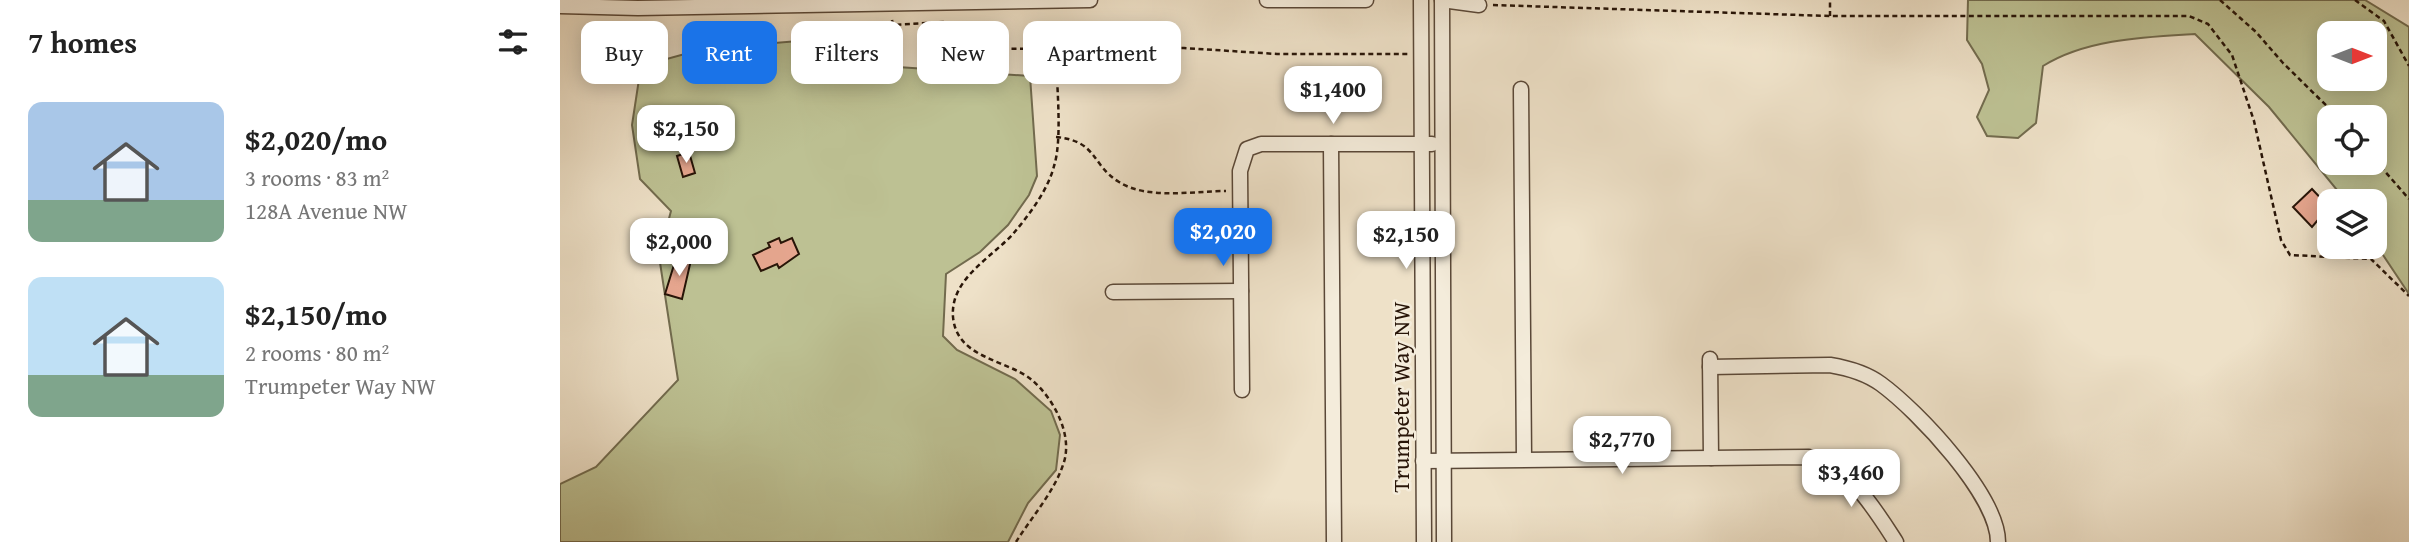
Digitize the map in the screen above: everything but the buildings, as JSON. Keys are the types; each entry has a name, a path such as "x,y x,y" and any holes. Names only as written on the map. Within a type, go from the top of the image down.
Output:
{"street":[{"path":"560,6 1090,0"},
{"path":"1267,0 1366,0"},
{"name":"Trumpeter Way NW","path":"1421,0 1424,542"},
{"path":"1442,0 1479,5"},
{"name":"Trumpeter Way NW","path":"1442,0 1444,542"},
{"path":"1521,89 1524,459"},
{"path":"1242,390 1240,191 1244,153 1254,144 1443,144"},
{"path":"1331,144 1334,542"},
{"path":"1113,292 1241,291"},
{"path":"1710,458 1710,363 1830,365 1848,368 1881,384 1948,450 1994,516 1998,542"},
{"path":"1423,461 1710,458 1823,460 1862,495 1896,542"}],"path":[{"path":"1830,0 1830,16"},
{"path":"2220,0 2256,32 2326,105"},
{"path":"2355,0 2384,21 2409,66"},
{"path":"1479,5 1830,16 2189,16 2208,24 2232,55 2254,121 2281,240 2290,255 2371,259 2409,296"},
{"path":"892,20 892,25 917,24"},
{"path":"1181,48 1277,54 1408,54"},
{"path":"1016,542 1063,468 1066,452 1065,431 1049,401 1031,379 981,355 961,338 953,310 955,298 963,282 1012,235 1042,191 1055,166 1056,84"},
{"path":"1056,137 1087,146 1113,177 1139,190 1240,191"},
{"path":"2387,174 2409,199"}],"green space":[{"path":"1968,0 2365,0 2409,27 2409,294 2386,259 2387,189 2336,189 2325,175 2387,175 2387,105 2317,105 2317,166 2269,107 2195,34 2136,38 2078,50 2043,66 2036,123 2018,138 1987,136 1977,117 1989,90 1982,64 1967,40"},
{"path":"791,42 791,84 903,84 903,67 917,68 917,84 1009,84 1009,75 1023,76 1023,84 1031,84 1037,176 1029,195 1008,225 980,252 946,274 943,336 957,350 1015,379 1051,411 1060,435 1056,470 1028,503 1008,542 560,542 560,484 596,467 678,380 659,256 671,211 640,179 632,125 638,84 668,84 668,59 682,55 682,84 777,84 777,43"}]}
